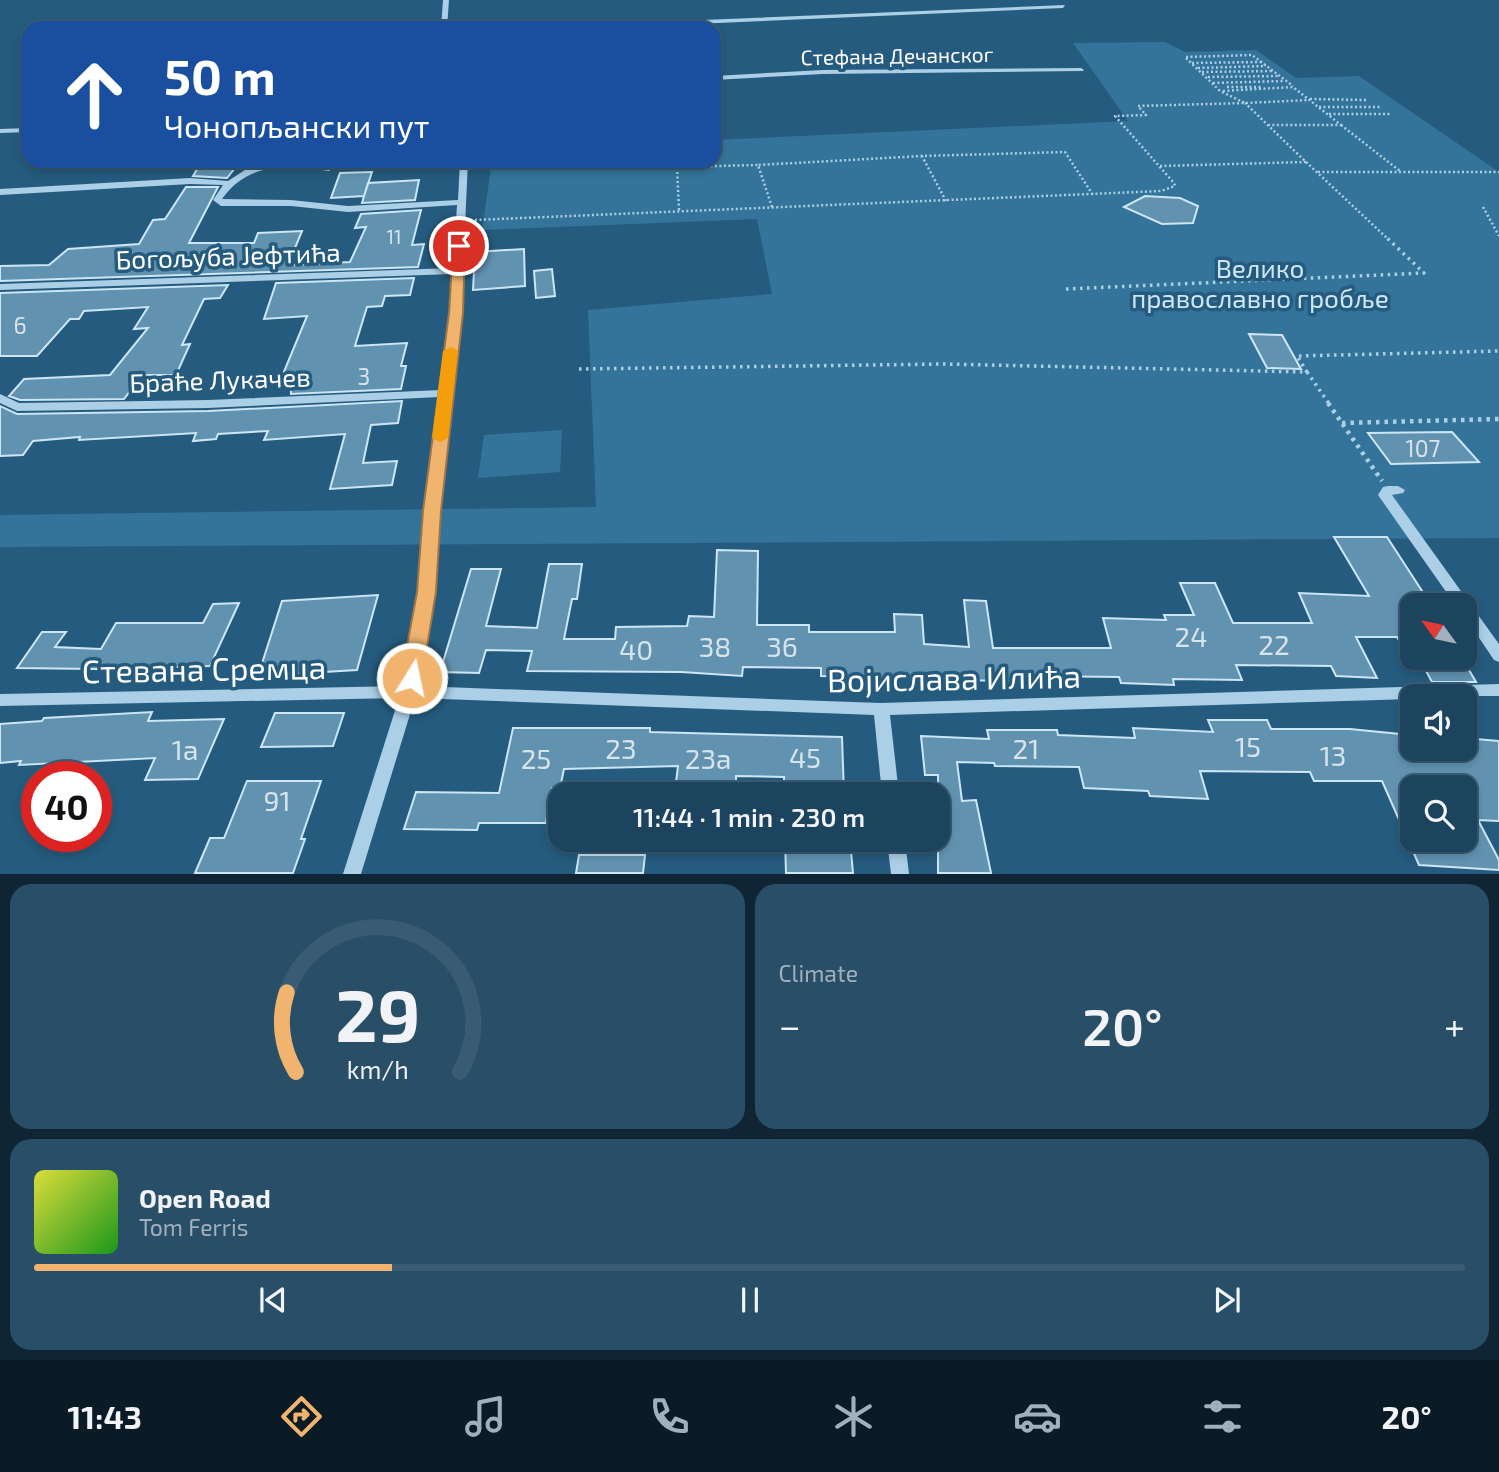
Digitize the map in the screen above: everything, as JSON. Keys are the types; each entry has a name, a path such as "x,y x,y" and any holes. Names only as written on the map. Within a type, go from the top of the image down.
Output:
{"street":[{"path":"444,21 446,0"},
{"path":"718,21 1063,6"},
{"name":"Стефана Дечанског","path":"721,78 824,72 1081,70"},
{"path":"0,131 21,130"},
{"path":"0,192 190,181 227,183 260,168"},
{"path":"352,873 409,692 427,592 429,535 456,313 464,168"},
{"path":"227,183 217,200 221,203 291,203 348,209 462,202"},
{"name":"Богољуба Јефтића","path":"0,287 458,271"},
{"name":"Браће Лукачев","path":"0,398 17,407 208,404 445,393"},
{"path":"1393,490 1385,495 1456,593"},
{"path":"1477,624 1499,656"},
{"name":"Војислава Илића","path":"409,692 881,709 1499,690"},
{"name":"Стевана Сремца","path":"0,700 409,692"},
{"path":"881,709 890,782"},
{"path":"897,852 900,873"}],"path":[{"path":"1066,289 1424,274 1245,103 1220,91 1185,57 1264,64 1400,171"},
{"path":"1192,63 1264,64"},
{"path":"1192,63 1264,64"},
{"path":"1209,70 1264,64"},
{"path":"1201,72 1264,64"},
{"path":"1207,78 1279,76"},
{"path":"1212,83 1286,82"},
{"path":"1286,82 1225,86 1293,87"},
{"path":"1220,91 1266,90 1262,87"},
{"path":"461,220 1145,193 1175,186 1115,116 1146,115 1138,106 1366,100"},
{"path":"1318,107 1382,107"},
{"path":"1328,114 1390,114"},
{"path":"1268,125 1341,125"},
{"path":"721,166 1065,152 1093,195"},
{"path":"922,156 946,201"},
{"path":"1160,166 1306,162"},
{"path":"758,165 772,207"},
{"path":"677,168 679,210"},
{"path":"1317,172 1499,172"},
{"path":"1483,207 1499,236"},
{"path":"1393,490 1342,424 1297,356 1499,351"},
{"path":"579,369 733,364 1197,368 1307,372"},
{"path":"1342,424 1499,419"}],"green space":[{"name":"Велико православно гробље","path":"1165,42 1185,52 1256,50 1296,78 1359,76 1499,172 1499,538 0,547 0,515 596,507 588,310 772,294 757,219 482,230 491,168 721,168 721,140 1128,121 1073,43"},
{"path":"562,430 560,472 478,478 484,435"}],"building":[{"path":"198,168 235,168 227,178 193,176"},
{"path":"372,172 364,196 331,198 340,173"},
{"path":"419,180 415,200 362,203 368,183"},
{"path":"186,187 218,187 189,243 254,243 258,233 302,231 288,265 350,262 366,227 355,228 361,214 421,210 412,245 424,244 418,267 0,281 0,266 49,265 68,249 139,244 153,220 165,219"},
{"path":"1145,196 1180,198 1198,206 1193,223 1162,224 1124,207"},
{"path":"524,249 525,286 473,290 475,252"},
{"path":"552,269 555,296 536,298 534,271"},
{"path":"414,278 410,295 385,296 382,306 367,307 355,346 407,343 401,366 406,366 401,389 291,394 290,374 283,374 307,316 264,319 276,283"},
{"path":"228,285 220,298 204,299 182,345 190,344 176,375 142,375 124,399 20,400 9,396 24,379 110,375 148,328 134,329 148,307 84,311 79,319 70,319 37,356 0,356 0,293"},
{"path":"1249,334 1282,335 1301,369 1267,368"},
{"path":"402,401 398,423 371,425 363,463 397,461 392,485 330,489 345,434 264,440 268,431 218,434 216,439 193,441 196,433 79,440 80,437 33,441 23,455 0,456 0,406 17,414 208,411"},
{"path":"1452,432 1479,462 1391,464 1368,433"},
{"path":"1334,537 1387,537 1423,593 1400,593 1400,642 1397,637 1356,637 1377,678 1336,676 1331,666 1236,665 1242,680 1173,679 1174,685 1121,683 1119,677 1034,676 1036,682 821,676 821,668 743,667 742,676 681,672 527,671 532,651 486,650 479,673 440,672 471,569 501,569 486,626 537,628 549,564 582,564 577,599 572,599 564,639 615,639 616,627 687,626 689,616 714,617 717,550 758,551 757,625 809,625 809,632 895,632 894,614 922,615 924,644 969,647 964,600 986,601 993,648 1111,648 1103,618 1166,620 1164,615 1194,615 1180,583 1215,583 1233,623 1312,623 1299,593 1369,596"},
{"path":"378,595 357,670 258,676 282,601"},
{"path":"239,603 210,666 174,667 172,670 17,668 42,632 66,632 55,647 101,649 116,623 203,623 213,604"},
{"path":"1426,670 1469,670 1476,682 1432,682"},
{"path":"152,712 148,721 224,719 198,779 145,780 155,758 0,763 0,724 42,721 44,718"},
{"path":"275,713 344,713 333,746 261,747"},
{"path":"1208,720 1267,720 1271,729 1350,729 1400,734 1400,761 1477,761 1477,739 1499,741 1499,821 1478,820 1499,860 1499,870 1419,865 1413,852 1477,852 1477,775 1400,775 1400,822 1382,781 1314,781 1310,772 1200,771 1208,799 1150,796 1148,791 1084,788 1079,767 995,766 994,763 957,762 962,801 976,800 991,873 938,873 938,852 950,852 950,782 938,782 938,775 925,775 921,736 989,739 987,730 1057,730 1058,735 1135,738 1133,728 1213,732"},
{"path":"513,728 650,728 650,732 842,737 844,782 784,782 784,777 736,776 736,782 676,782 678,766 564,769 561,782 548,782 546,823 479,823 477,830 404,829 416,792 499,793"},
{"path":"247,781 321,781 301,839 305,839 293,873 195,873 210,838 224,838"},
{"path":"785,852 851,852 853,873 786,873"},
{"path":"579,855 645,855 643,873 576,873"}],"slow traffic":[{"path":"440,438 451,351"}],"route":[{"path":"412,678 427,592 429,535 456,313 459,246"}]}
